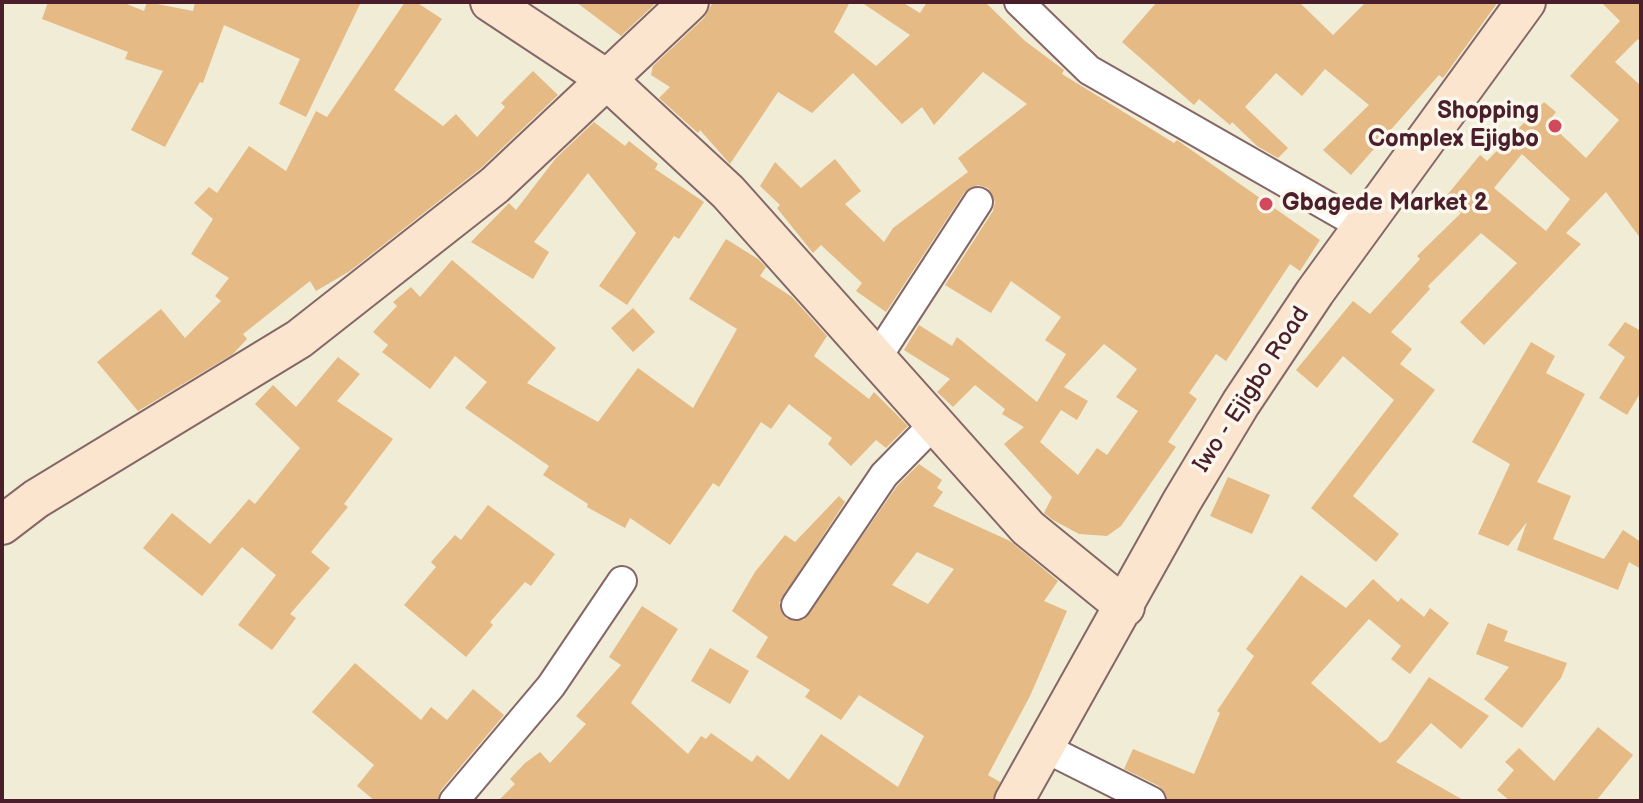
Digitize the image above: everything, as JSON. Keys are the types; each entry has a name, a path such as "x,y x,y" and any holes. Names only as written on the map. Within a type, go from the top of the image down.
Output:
{"main road":[{"path":"490,2 605,78 728,192 878,356 966,463 1028,528 1125,607"},
{"path":"2,525 36,499 299,339 495,185 689,2"},
{"name":"Iwo - Ejigbo Road","path":"1014,801 1182,501 1241,403 1362,226 1526,2"}],"street":[{"path":"1019,2 1089,70 1362,226"},
{"path":"878,356 978,202"},
{"path":"796,605 884,475 935,423"},
{"path":"454,801 551,686 622,581"},
{"path":"1045,748 1151,801"}],"building":[{"path":"48,2 122,2 144,11 147,2 193,11 195,2 361,2 306,117 279,104 300,59 224,25 203,83 200,82 165,147 131,130 163,71 125,59 128,52 42,19"},
{"path":"405,2 416,2 442,19 394,90 443,126 456,114 477,137 505,107 501,103 533,71 558,95 481,168 350,271 316,291 310,281 243,334 247,339 233,354 138,411 97,362 161,309 185,338 221,301 215,296 229,278 191,254 213,219 194,203 209,187 217,193 249,146 286,171 316,111 327,117"},
{"path":"576,2 657,2 621,36"},
{"path":"713,2 850,2 834,32 876,66 910,35 861,2 902,2 920,13 927,2 985,2 1025,41 1064,70 1062,74 1174,143 1177,140 1320,240 1300,271 1290,264 1226,361 1216,354 1189,393 1197,399 1168,442 1176,447 1121,526 1107,536 1079,534 1044,513 1052,497 1004,444 1024,427 1002,414 1005,409 975,385 953,407 937,392 950,379 904,350 919,325 952,346 957,337 1037,402 1066,354 1045,340 1061,317 1011,281 991,313 945,285 993,211 995,202 988,188 978,185 964,193 886,312 856,291 862,283 821,245 813,253 777,208 780,205 760,186 775,162 801,188 835,159 861,191 845,204 884,242 893,228 968,172 958,158 1027,104 983,72 934,125 922,107 902,124 853,73 812,113 778,92 730,164 700,130 698,133 659,98 670,87 651,75 653,66 704,18","holes":["1104,344 1137,369 1116,397 1138,411 1107,455 1097,448 1078,475 1040,442 1061,410 1077,420 1088,401 1064,387"]},
{"path":"1157,2 1299,2 1333,35 1366,2 1498,2 1443,78 1439,75 1351,175 1323,150 1369,105 1325,69 1302,96 1276,73 1245,107 1288,148 1278,158 1257,146 1232,122 1230,125 1199,99 1194,105 1122,42"},
{"path":"1601,2 1641,2 1641,42 1638,39 1615,62 1641,86 1641,239 1606,192 1566,233 1581,244 1484,345 1460,322 1517,263 1481,233 1428,286 1430,289 1391,332 1412,349 1400,364 1435,390 1353,496 1399,534 1376,562 1311,508 1394,400 1343,356 1317,388 1296,370 1353,301 1370,314 1420,259 1417,256 1461,213 1443,200 1480,155 1487,161 1544,102 1556,112 1548,122 1586,158 1619,120 1570,76 1620,21","holes":["1522,154 1570,199 1546,231 1494,188"]},
{"path":"594,122 625,146 629,141 658,164 655,169 704,202 679,239 674,236 627,305 599,286 636,233 588,173 534,242 549,252 533,279 471,242 509,203 516,210 556,158"},
{"path":"726,239 758,259 766,267 760,276 792,297 827,336 814,356 869,399 874,392 908,426 886,448 876,440 851,466 828,444 832,438 789,404 771,429 761,422 719,487 713,483 670,545 630,518 625,528 587,507 588,504 543,475 549,466 465,408 487,382 455,356 430,389 382,352 388,345 373,332 397,306 393,302 411,287 420,297 452,260 556,348 527,383 598,422 638,368 693,408 737,329 689,299"},
{"path":"633,308 655,332 633,352 611,328"},
{"path":"1625,322 1641,331 1641,392 1627,415 1599,398 1625,357 1608,345"},
{"path":"1531,342 1555,356 1546,373 1585,394 1537,482 1571,496 1553,539 1604,559 1623,530 1641,542 1641,569 1629,562 1618,590 1517,550 1527,522 1508,546 1478,534 1510,464 1472,442"},
{"path":"338,357 360,374 337,401 393,439 344,504 348,507 311,552 330,568 290,614 296,618 272,650 238,625 276,575 242,547 202,596 143,548 172,513 210,544 249,499 255,504 300,448 255,404 273,385 296,407"},
{"path":"919,464 942,480 937,488 943,492 933,506 1010,541 1058,581 1044,601 1067,611 1030,696 988,775 1000,782 992,801 498,801 515,784 510,779 525,763 540,752 550,763 586,724 576,716 621,665 609,657 642,606 678,629 631,703 688,754 701,736 706,739 711,733 752,762 757,755 789,780 821,734 898,787 924,736 859,695 841,720 805,697 810,690 756,657 768,637 732,611 755,572 785,535 795,542 839,496 845,502 779,603 786,619 804,620 897,486","holes":["917,552 954,569 928,604 892,585"]},
{"path":"1228,477 1270,495 1252,534 1210,516"},
{"path":"488,505 555,554 531,586 525,582 490,622 493,625 466,657 404,605 436,567 431,562 455,535 461,540"},
{"path":"1301,575 1346,608 1373,579 1398,602 1401,598 1424,617 1430,608 1449,623 1410,674 1391,659 1401,646 1369,619 1311,683 1380,743 1387,739 1429,677 1489,716 1461,749 1431,723 1396,762 1465,801 1168,801 1159,786 1124,769 1133,749 1194,774 1220,713 1217,711 1254,656 1246,649"},
{"path":"1488,623 1508,631 1504,641 1567,663 1561,678 1522,728 1484,699 1509,667 1476,654"},
{"path":"710,648 749,671 730,704 691,681"},
{"path":"355,663 421,720 431,707 447,720 473,689 504,715 441,790 437,801 375,801 357,786 374,765 312,712"},
{"path":"1598,727 1633,755 1596,801 1510,801 1497,790 1514,770 1505,762 1519,748 1554,781"}],"place":[{"name":"Shopping Complex Ejigbo","path":"1555,126"},
{"name":"Gbagede Market 2","path":"1266,204"}]}
